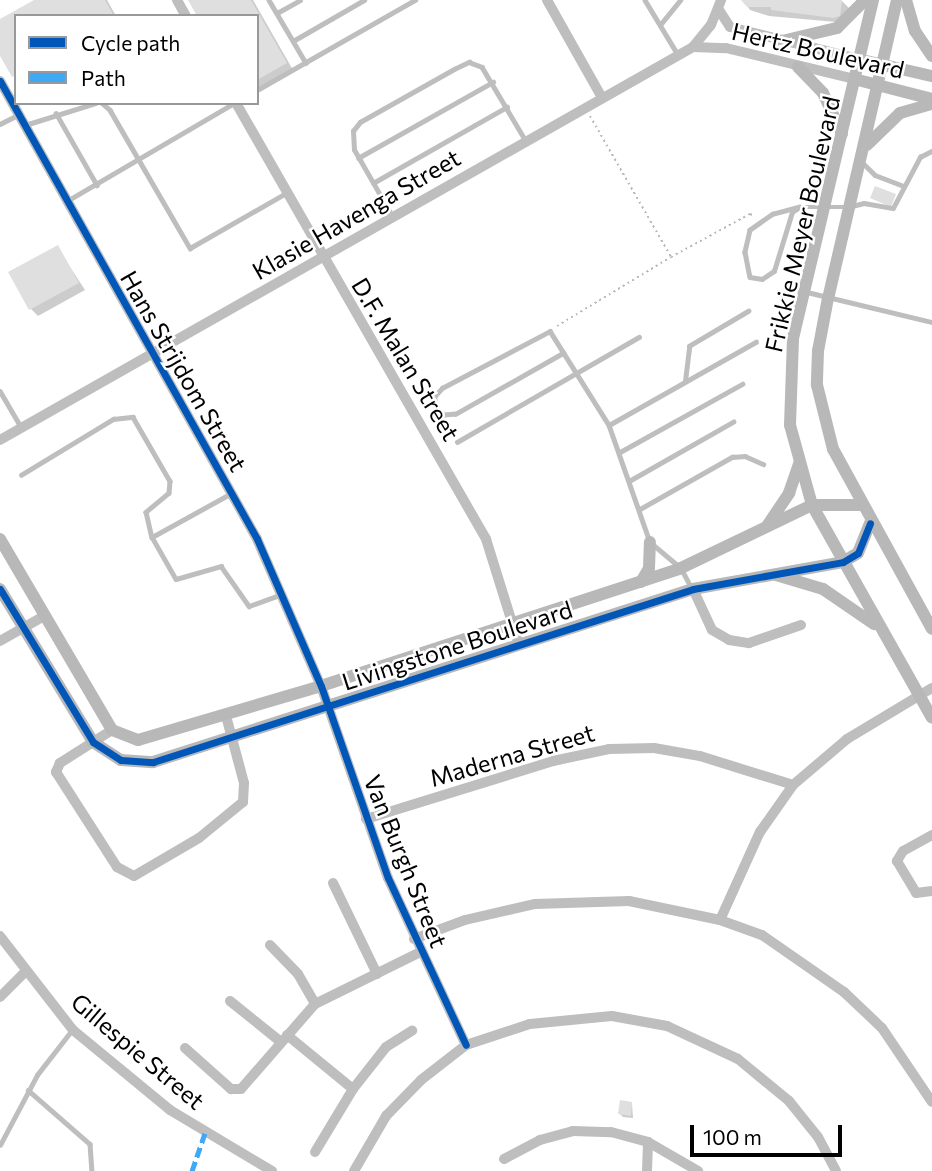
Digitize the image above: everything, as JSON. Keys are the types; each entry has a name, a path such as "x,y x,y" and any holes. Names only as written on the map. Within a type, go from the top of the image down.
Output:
{"street":[{"path":"547,0 601,96"},
{"path":"782,41 837,28 865,0"},
{"name":"Frikkie Meyer Boulevard","path":"873,0 858,80 804,292 788,388 799,464 812,505 932,718"},
{"name":"Frikkie Meyer Boulevard","path":"897,0 828,298 817,385 833,449 860,505 932,629"},
{"path":"906,0 915,31 932,55"},
{"path":"693,47 720,5"},
{"name":"Hertz Boulevard","path":"720,5 730,27 932,76"},
{"name":"Klasie Havenga Street","path":"0,440 601,96 677,53 693,47"},
{"name":"Hertz Boulevard","path":"693,47 726,48 879,85 932,101"},
{"path":"798,67 835,112 843,130 842,145"},
{"name":"Hans Strijdom Street","path":"0,81 231,493 283,594 321,686"},
{"path":"861,155 878,130 900,113 932,101"},
{"name":"D.F. Malan Street","path":"236,105 321,258 486,539 519,645"},
{"path":"764,529 789,493 799,464"},
{"name":"Livingstone Boulevard","path":"112,730 138,740 226,716 681,568 812,505 860,505"},
{"path":"843,562 858,553 870,523"},
{"path":"0,539 112,730 60,763 58,779 117,867 134,876 239,809 246,794 226,716"},
{"path":"641,582 649,568 650,542"},
{"name":"Livingstone Boulevard","path":"0,589 93,742 106,753 136,763 233,738 692,589 769,573 843,562"},
{"path":"769,573 823,589 880,628"},
{"path":"692,589 712,630 729,640 749,643 801,625"},
{"path":"0,641 44,616"},
{"name":"Van Burgh Street","path":"321,686 366,820 414,939 466,1045"},
{"path":"720,919 760,832 793,785 847,738 932,688"},
{"name":"Maderna Street","path":"366,820 553,761 609,749 654,748 700,756 793,785"},
{"path":"932,835 903,851 897,861 916,893 932,891"},
{"path":"333,883 377,974"},
{"path":"414,939 466,920 535,904 629,901 720,919 762,935 844,992 882,1028 932,1102"},
{"name":"Gillespie Street","path":"0,936 25,972 73,1030 170,1110 272,1171"},
{"path":"270,945 298,974 315,1004"},
{"path":"185,1048 238,1090 315,1004 420,952"},
{"path":"0,997 25,972"},
{"path":"230,1001 353,1089"},
{"path":"354,1171 386,1116 421,1080 466,1045 530,1024 612,1016 667,1026 738,1059 767,1080 818,1137 836,1171"},
{"path":"315,1152 353,1089 386,1047 412,1031"},
{"path":"504,1159 540,1140 573,1131 611,1132 648,1142 698,1171"},
{"path":"647,1171 648,1142"}],"lane":[{"path":"270,0 306,63"},
{"path":"277,13 300,0"},
{"path":"293,41 364,0"},
{"path":"645,0 677,53"},
{"path":"660,25 680,0"},
{"path":"259,89 411,1"},
{"path":"393,216 358,158 351,138 360,122 464,64 482,67 526,141"},
{"path":"358,158 493,82"},
{"path":"24,125 56,113 90,105"},
{"path":"102,105 110,110 190,248 286,193"},
{"path":"66,202 232,105"},
{"path":"373,183 507,107"},
{"path":"56,113 97,185"},
{"path":"0,124 19,114"},
{"path":"800,207 788,217 774,271 758,280 747,273 745,252 748,234 762,219 800,207 848,207 870,203 893,208 920,157 932,151"},
{"path":"861,155 875,175 904,186"},
{"path":"804,292 932,322"},
{"path":"685,382 689,345 748,311"},
{"path":"564,353 456,414 444,415 436,408 434,397 442,388 550,331 564,353 576,373 609,425 650,542 681,568 692,589"},
{"path":"457,442 639,337"},
{"path":"609,425 756,342"},
{"path":"620,452 742,384"},
{"path":"0,391 22,428"},
{"path":"21,475 114,419 132,417 170,481 169,493 146,512 152,537 176,579 221,566 249,606 283,594"},
{"path":"629,481 733,422"},
{"path":"640,509 732,457 745,456 763,464"},
{"path":"152,537 231,493"},
{"path":"0,1145 27,1090 73,1030"},
{"path":"27,1090 90,1144 92,1170"}],"path":[{"path":"584,106 671,257"},
{"path":"550,331 671,257 751,214 762,219"}],"building":[{"path":"34,0 105,0 113,14 14,14 12,77 0,56 0,19"},
{"path":"188,0 251,0 259,14 196,14"},
{"path":"741,0 842,0 840,16 833,18 771,10 771,7 747,7"},
{"path":"259,14 287,63 259,79"},
{"path":"875,186 896,194 891,207 870,198"},
{"path":"58,245 79,283 29,310 8,272"},
{"path":"620,1100 632,1102 631,1116 618,1114"}],"marked path":[{"path":"192,1171 205,1133"}],"cycle path":[{"path":"0,81 257,539 321,686 388,878 466,1045"},
{"path":"0,589 93,742 121,760 153,762 693,589 843,562 858,553 870,523"}]}
